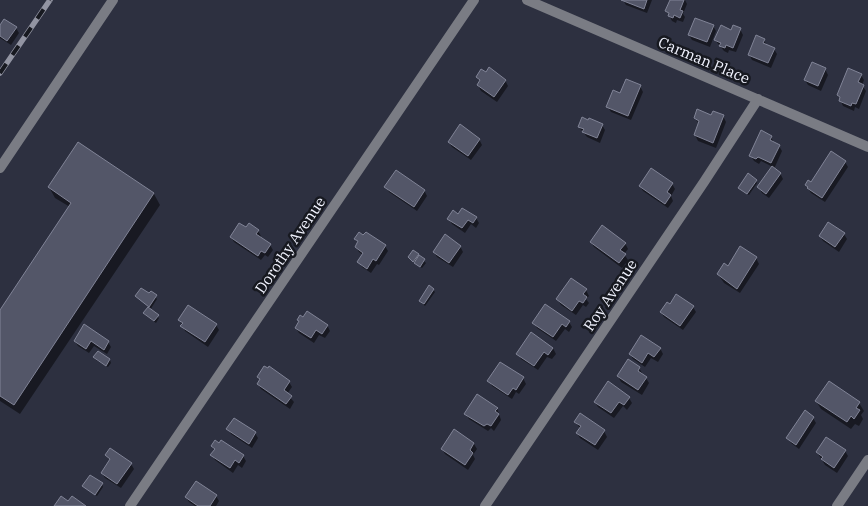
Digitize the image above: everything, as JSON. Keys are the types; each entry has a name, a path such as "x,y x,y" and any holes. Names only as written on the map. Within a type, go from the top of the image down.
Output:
{"street":[{"path":"0,168 114,0"},
{"name":"Dorothy Avenue","path":"130,506 474,0"},
{"name":"Carman Place","path":"528,0 868,147"},
{"name":"Roy Avenue","path":"485,506 758,99"},
{"path":"837,506 868,460"}],"building":[{"path":"621,0 647,0 644,9"},
{"path":"670,0 684,0 680,10 683,11 680,18 674,15 673,18 668,16 669,13 665,11"},
{"path":"695,18 714,25 707,42 688,35"},
{"path":"4,19 17,27 7,41 0,36 0,25"},
{"path":"721,25 731,30 733,25 741,28 733,48 726,45 725,48 719,46 721,43 714,40"},
{"path":"756,35 765,39 763,43 775,48 768,63 748,55"},
{"path":"812,62 826,68 818,86 804,80"},
{"path":"489,67 506,80 494,97 477,85 480,80 476,77 481,69 486,72"},
{"path":"848,68 862,74 858,82 864,85 856,104 852,103 851,106 839,101 840,97 837,95"},
{"path":"626,79 641,85 628,116 606,107 613,90 620,93"},
{"path":"697,109 711,115 713,111 724,115 713,143 694,135 699,121 694,118"},
{"path":"582,117 603,124 597,138 582,132 584,129 578,127"},
{"path":"460,124 480,139 468,156 448,142"},
{"path":"761,130 772,136 770,140 780,145 771,163 758,157 756,159 749,156"},
{"path":"78,142 154,193 14,405 0,396 0,310 71,203 48,187"},
{"path":"831,151 846,161 822,198 805,185 808,180 811,182"},
{"path":"772,166 781,173 766,194 757,187"},
{"path":"651,168 673,183 667,192 671,195 665,204 639,186"},
{"path":"396,170 425,190 414,207 384,187"},
{"path":"748,173 757,180 747,194 738,188"},
{"path":"462,208 477,217 473,223 468,220 462,228 447,219 453,210 458,214"},
{"path":"828,222 845,233 835,247 819,236"},
{"path":"239,223 246,227 249,223 259,230 256,234 271,244 265,253 261,251 258,256 230,237"},
{"path":"602,225 626,243 620,250 626,254 619,263 590,242"},
{"path":"359,232 363,235 366,232 386,245 376,261 373,259 367,269 357,262 363,253 355,247 358,241 354,239"},
{"path":"445,234 461,246 449,263 433,252"},
{"path":"740,246 757,257 737,289 717,274 724,263 728,266"},
{"path":"413,250 419,254 413,262 408,257"},
{"path":"419,255 425,259 420,267 414,263"},
{"path":"571,278 587,289 583,294 587,297 583,303 579,301 572,311 556,299"},
{"path":"429,285 434,289 424,304 419,301"},
{"path":"141,288 157,295 149,307 135,296"},
{"path":"676,294 694,306 680,326 660,312 667,302 670,304"},
{"path":"545,304 570,321 566,327 562,324 553,337 532,323"},
{"path":"188,305 217,324 205,342 180,326 183,323 178,320"},
{"path":"148,307 159,315 154,321 143,313"},
{"path":"307,311 328,325 322,334 316,330 311,338 295,328 300,315 303,317"},
{"path":"84,324 109,341 104,350 91,341 86,349 74,341"},
{"path":"531,332 553,348 548,355 544,352 534,366 516,354"},
{"path":"641,335 661,348 654,357 648,353 642,363 629,354"},
{"path":"98,351 110,359 106,366 93,357"},
{"path":"628,359 640,367 638,371 647,377 638,390 617,376"},
{"path":"500,362 524,377 516,390 513,388 508,395 487,381"},
{"path":"264,366 268,368 269,366 290,381 284,390 292,396 286,404 257,384 260,379 257,377"},
{"path":"608,381 630,397 624,405 619,402 611,413 594,402"},
{"path":"829,381 860,402 856,408 860,410 854,419 851,416 847,422 815,401"},
{"path":"477,394 498,408 495,411 499,414 491,426 487,424 484,426 464,414"},
{"path":"805,410 814,417 796,445 786,438"},
{"path":"580,413 605,430 595,445 576,433 581,426 574,422"},
{"path":"234,418 256,432 249,444 226,429"},
{"path":"454,429 474,443 470,450 473,453 465,465 441,449"},
{"path":"826,437 846,450 834,468 821,459 823,457 816,452"},
{"path":"215,440 219,443 221,440 244,455 239,463 235,460 230,468 210,455 215,449 211,446"},
{"path":"110,448 132,463 117,484 101,473 110,459 105,455"},
{"path":"90,475 103,483 95,495 82,486"},
{"path":"196,481 217,495 210,506 198,506 185,497"},
{"path":"61,496 68,501 72,496 86,506 54,506"}],"railway":[{"path":"0,73 50,0"}]}
